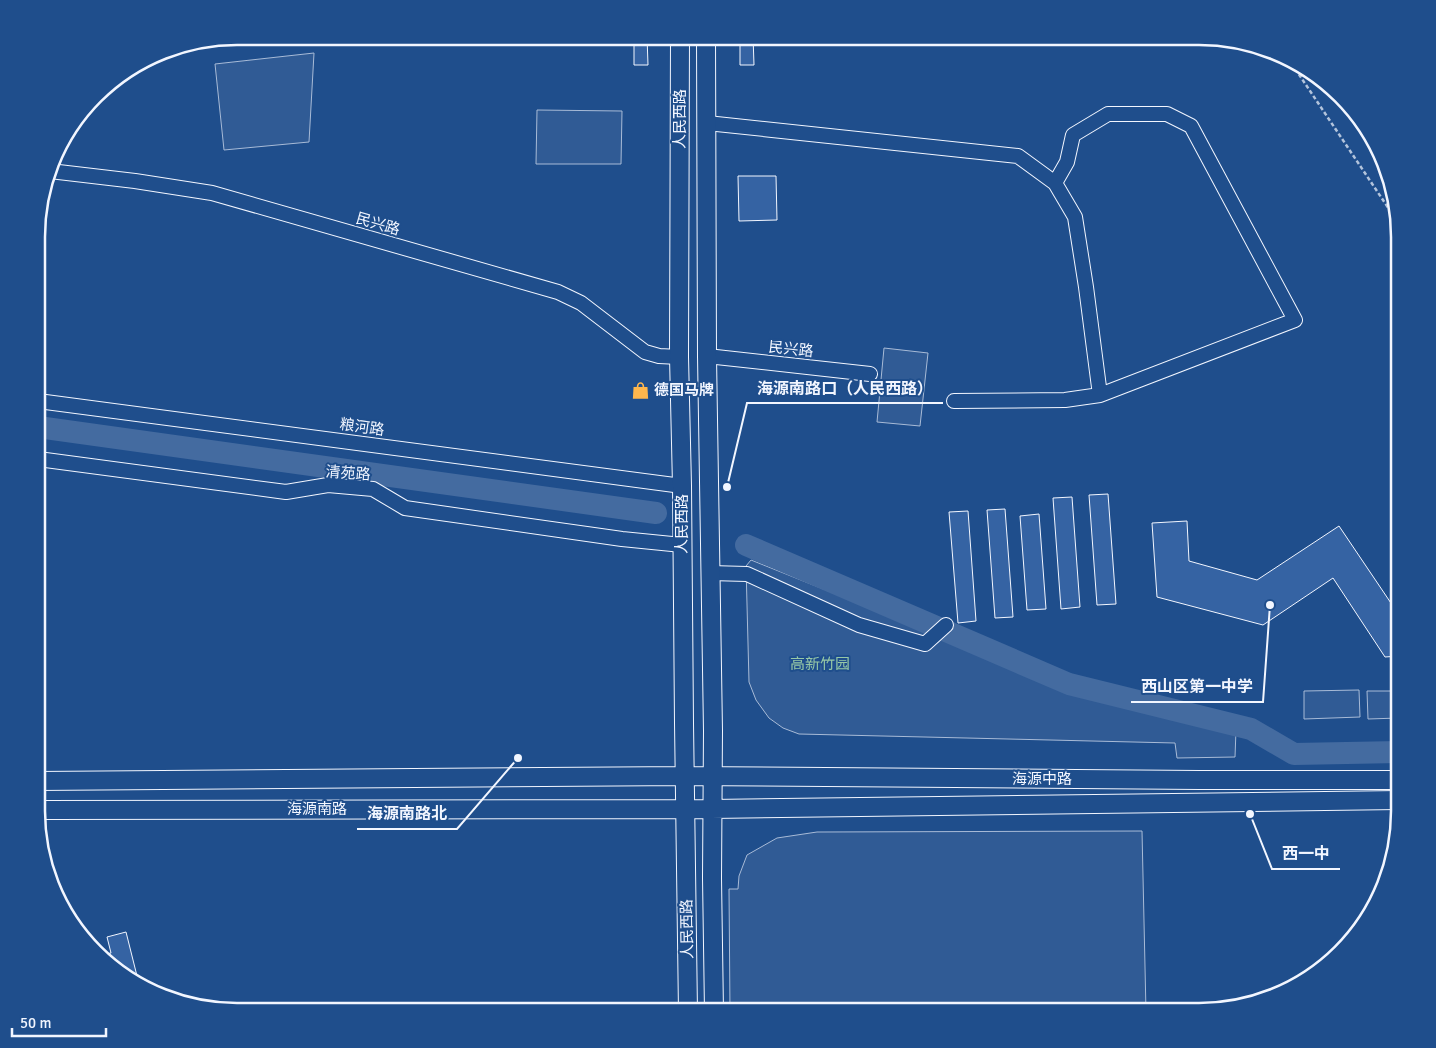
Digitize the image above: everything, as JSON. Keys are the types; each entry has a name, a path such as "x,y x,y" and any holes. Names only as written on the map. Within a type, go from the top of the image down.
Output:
{"main road":[{"name":"人民西路","path":"680,45 679,357 688,1003"},
{"name":"人民西路","path":"706,45 707,356 713,777 714,1003"},
{"name":"海源中路","path":"685,776 1391,780"},
{"name":"海源南路","path":"45,781 685,776"},
{"name":"海源中路","path":"685,808 1391,800"},
{"name":"海源南路","path":"45,810 685,808"}],"street":[{"path":"954,401 1066,400 1100,395 1295,320 1191,126 1167,114 1108,114 1073,135 1067,162 1055,183"},
{"path":"707,123 1018,156 1055,183 1075,217 1100,395"},
{"name":"民兴路","path":"56,172 212,193 558,292 581,303 645,352 659,356 679,357"},
{"name":"民兴路","path":"707,356 870,374"},
{"name":"粮河路","path":"45,402 682,486"},
{"name":"清苑路","path":"45,460 286,492 328,485 373,489 404,508 622,540 682,545"},
{"path":"710,573 747,574 860,624 925,644 946,625"}],"path":[{"path":"1298,72 1388,208"}],"shaded area":[{"path":"314,53 309,142 224,150 215,64"},
{"path":"537,110 622,111 621,164 536,164"},
{"path":"884,348 928,353 920,426 877,422"},
{"name":"高新竹园","path":"751,560 1075,690 1236,730 1235,757 1177,758 1175,743 799,734 783,728 769,718 756,700 749,682 746,566"},
{"path":"1359,690 1360,717 1304,719 1304,691"},
{"path":"1367,691 1391,691 1391,718 1368,719"},
{"path":"1142,831 1146,1003 730,1003 729,889 738,889 739,876 747,855 777,838 817,832"}],"building":[{"path":"634,45 647,45 648,65 634,65"},
{"path":"740,45 753,45 754,65 740,65"},
{"path":"738,176 776,176 777,220 739,221"},
{"path":"1108,494 1116,604 1097,605 1089,495"},
{"path":"1072,497 1080,607 1061,609 1053,498"},
{"path":"1005,509 1013,617 995,618 987,510"},
{"path":"968,511 976,621 958,623 949,512"},
{"path":"1039,514 1046,609 1027,610 1020,516"},
{"path":"1187,521 1189,561 1257,580 1339,526 1391,603 1391,657 1385,657 1333,578 1263,625 1157,597 1152,523"},
{"path":"126,932 137,975 108,954 111,953 107,937"}],"waterway":[{"path":"45,428 656,513"},
{"path":"746,545 1069,684 1251,729 1294,754 1391,752"}],"place":[{"name":"德国马牌","path":"640,390"},
{"name":"海源南路口（人民西路）","path":"727,487"},
{"name":"西山区第一中学","path":"1270,605"},
{"name":"海源南路北","path":"518,758"},
{"name":"西一中","path":"1250,814"}]}
